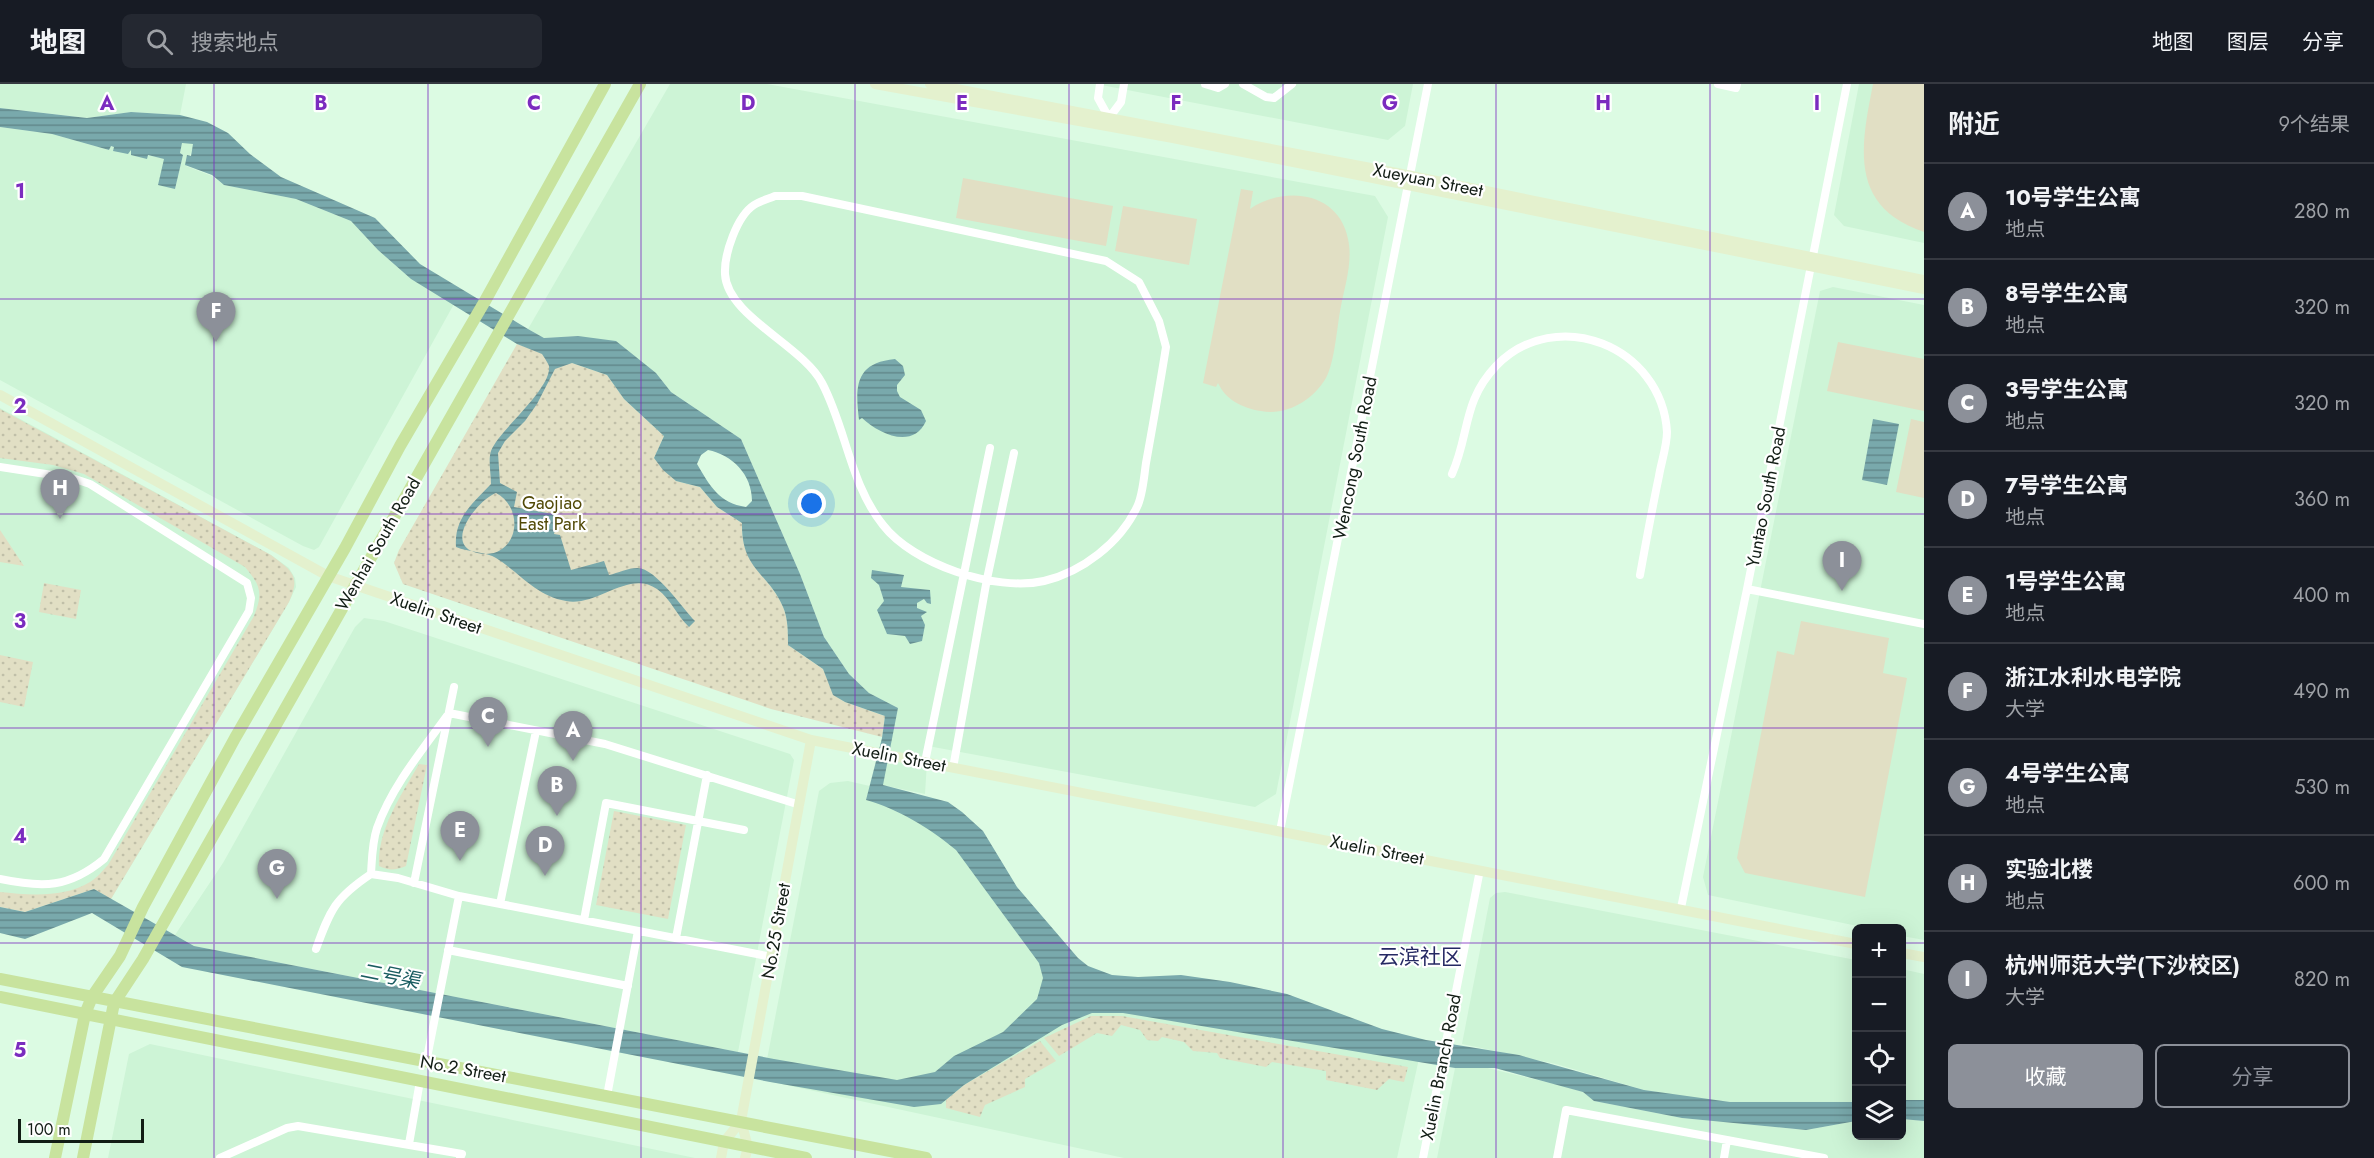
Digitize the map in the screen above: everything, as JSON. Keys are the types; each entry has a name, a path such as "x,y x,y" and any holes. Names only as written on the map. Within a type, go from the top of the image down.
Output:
{"main road":[{"name":"Wenhai South Road","path":"55,1158 85,1014 92,997 120,956 143,907 235,738 400,446 472,325 605,84"},
{"name":"Wenhai South Road","path":"83,1158 114,1003 143,959 640,84"},
{"path":"875,84 1409,181"},
{"name":"Xueyuan Street","path":"930,84 1109,118 1812,263 1924,280"},
{"path":"1812,263 1924,289"},
{"name":"Xuelin Street","path":"0,394 328,576 811,740 1852,943"},
{"name":"No.25 Street","path":"747,1152 741,1120 811,740"},
{"path":"1906,954 1924,957"},
{"name":"No.2 Street","path":"0,979 426,1063 741,1120 926,1158"},
{"name":"No.2 Street","path":"0,997 724,1142 747,1152 806,1158"},
{"name":"No.25 Street","path":"721,1158 724,1142 741,1120"}],"street":[{"path":"1100,84 1098,98 1109,118 1121,102 1124,84"},
{"path":"1205,84 1218,88 1225,84"},
{"path":"1243,84 1266,97 1274,98 1292,84"},
{"name":"Wencong South Road","path":"1280,831 1428,84"},
{"path":"1718,84 1736,88 1737,84"},
{"name":"Yuntao South Road","path":"1681,908 1847,84"},
{"path":"775,196 802,196 1106,261 1139,282 1159,321 1166,346 1138,506 1113,543 1078,567 1044,581 1013,583 963,574 927,561 883,526 850,459 822,382 781,340 740,309 724,276 729,241 752,206 775,196"},
{"path":"1452,474 1466,417 1476,392 1497,365 1529,344 1556,336 1589,337 1619,350 1646,374 1661,405 1667,432 1640,574"},
{"path":"925,762 990,448"},
{"path":"953,768 987,579 1014,453"},
{"path":"0,467 72,478 90,484 247,583 251,598 249,611 104,859 75,879 53,885 29,885 0,879"},
{"path":"1747,589 1924,624"},
{"path":"414,883 454,687"},
{"path":"448,713 605,744 800,805"},
{"path":"371,874 372,847 378,827 408,770 448,713"},
{"path":"500,904 536,730"},
{"path":"676,938 707,775"},
{"path":"584,920 606,803 744,830"},
{"name":"Xuelin Branch Road","path":"1423,1158 1480,870"},
{"path":"316,949 330,912 348,890 371,874 459,896 772,957"},
{"path":"426,1063 459,896"},
{"path":"607,1096 638,931"},
{"path":"448,950 628,986"},
{"path":"409,1144 420,1081"},
{"path":"1557,1158 1566,1110 1824,1158"},
{"path":"220,1158 287,1128 298,1126 462,1154 460,1158"},
{"path":"1724,1158 1727,1140"}],"shaded area":[{"path":"0,84 186,84 180,115 131,112 88,118 0,108"},
{"path":"670,84 767,84 1375,196 1388,217 1276,794 1255,807 928,746 925,794 882,785 898,708 869,693 849,674 824,637 800,574 741,439 671,392 656,373 578,336 544,338 528,329"},
{"path":"1096,84 1413,84 1405,126 1388,140"},
{"path":"1859,84 1924,84 1924,243 1844,226 1834,215"},
{"path":"0,127 52,134 109,150 110,146 114,147 113,151 131,150 147,158 147,155 165,159 175,189 183,155 180,154 182,142 194,144 186,166 212,176 224,185 296,199 351,221 378,250 411,279 454,304 319,547 314,550 303,546 0,380"},
{"path":"1833,287 1924,305 1924,940 1906,937 1906,924 1852,925 1708,895 1703,877 1820,291"},
{"path":"0,408 271,555 289,568 295,578 296,587 289,602 111,899 94,889 0,907"},
{"path":"364,618 384,621 790,754 794,760 738,1052 194,946 175,935 223,863 355,627"},
{"path":"848,781 926,799 1056,967 1422,1045 1397,1158 1124,1158 763,1080 819,791 830,783"},
{"path":"1505,892 1852,959 1852,1102 1730,1102 1687,1097 1644,1090 1556,1064 1462,1044 1490,898 1496,893"},
{"path":"1906,970 1924,974 1924,1100 1906,1100"},
{"path":"150,1044 695,1158 108,1158 129,1054"},
{"path":"1479,1066 1583,1092 1594,1101 1682,1118 1806,1130 1852,1122 1852,1140 1906,1140 1906,1119 1924,1121 1924,1158 1437,1158 1455,1068"}],"green space":[{"path":"1873,84 1924,84 1924,232 1899,221 1882,207 1871,190 1864,151 1865,130"},
{"path":"963,178 1113,206 1106,246 956,218"},
{"path":"1241,189 1253,191 1250,209 1264,201 1279,197 1309,197 1322,203 1334,211 1343,223 1348,239 1350,256 1348,273 1329,371 1321,386 1307,399 1290,409 1280,411 1271,412 1247,408 1230,399 1218,383 1216,387 1203,383"},
{"path":"1123,206 1197,219 1189,265 1115,251"},
{"path":"1838,342 1924,359 1924,411 1827,391"},
{"name":"Gaojiao East Park","path":"517,344 607,375 624,399 664,436 654,458 676,481 700,487 717,507 742,523 743,538 751,561 771,586 785,611 788,645 823,669 834,695 845,702 885,716 882,737 771,709 403,584 394,563 399,550"},
{"path":"0,409 271,555 289,570 294,579 293,593 289,602 111,899 94,889 25,912 0,907 0,892 34,894 69,891 93,880 108,865 254,616 259,601 259,590 245,567 84,474 53,465 0,458"},
{"path":"1911,419 1924,422 1924,498 1896,492"},
{"path":"0,530 24,566 0,562"},
{"path":"44,583 81,590 76,619 39,612"},
{"path":"1801,621 1889,638 1883,673 1907,678 1865,897 1745,873 1737,858 1777,651 1794,655"},
{"path":"0,655 33,662 24,707 0,702"},
{"path":"419,764 427,765 406,866 386,869 379,866 379,853 386,826"},
{"path":"614,811 686,825 668,919 596,905"},
{"path":"1091,1016 1122,1016 1408,1067 1404,1082 1389,1079 1377,1090 1326,1080 1326,1071 1272,1062 1266,1067 1220,1058 1217,1053 1193,1051 1184,1042 1162,1037 1158,1041 1147,1040 1140,1030 1121,1025 1112,1036 1097,1033 1059,1056 1044,1038"},
{"path":"1040,1041 1056,1061 1025,1079 1025,1087 985,1105 980,1117 946,1108 946,1100 964,1085"}],"water":[{"path":"0,108 87,118 131,112 180,115 207,122 228,133 250,154 281,177 375,218 420,264 544,338 578,336 616,341 656,373 671,392 741,439 800,574 824,637 849,674 869,693 898,708 883,785 948,802 962,812 983,831 1017,887 1078,958 1088,966 1112,975 1138,977 1181,975 1287,994 1382,1029 1426,1040 1519,1055 1644,1090 1730,1102 1852,1102 1852,1122 1806,1130 1682,1118 1594,1101 1583,1092 1495,1068 1455,1068 1123,1013 1092,1013 1062,1025 964,1085 941,1104 914,1107 770,1082 182,967 92,913 25,939 0,933 0,907 25,912 94,889 194,946 774,1059 897,1080 935,1072 954,1056 1003,1032 1037,999 1043,978 1039,963 956,850 913,820 866,800 882,738 885,716 845,702 833,695 823,669 788,645 785,611 777,595 756,570 746,551 742,523 717,507 700,487 676,481 663,470 654,458 664,436 624,399 607,375 572,363 555,369 537,404 525,421 505,441 498,453 500,483 517,492 514,507 559,515 554,534 560,535 571,570 604,561 609,575 634,568 644,569 660,581 695,621 689,627 662,593 646,584 635,583 589,599 566,601 537,589 496,558 482,553 499,551 508,544 513,534 512,512 506,501 496,493 481,503 467,521 463,531 462,539 466,547 473,551 456,547 456,537 461,520 471,505 491,484 491,451 534,397 548,375 549,366 542,354 517,344 411,279 378,250 351,221 296,199 224,185 212,175 185,165 187,155 191,156 193,144 182,143 180,153 183,155 175,189 158,185 164,159 148,155 147,159 131,155 131,150 128,154 113,151 114,147 111,146 109,150 52,134 0,127","holes":["708,450 732,461 744,474 751,491 752,501 746,507 729,502 716,492 697,464 701,455"]},
{"path":"895,359 903,366 905,375 897,385 900,397 921,410 926,421 920,430 905,437 886,434 862,418 859,420 857,397 860,378 872,365"},
{"path":"1873,419 1899,424 1887,485 1862,480"},
{"path":"872,570 904,575 901,587 930,590 931,604 924,599 917,603 917,608 927,612 921,616 925,625 922,641 910,644 905,636 887,634 877,610 884,601 879,585 871,578"},
{"path":"1906,1100 1924,1100 1924,1121 1906,1119"}],"place":[{"name":"浙江水利水电学院","path":"216,342"},
{"name":"实验北楼","path":"60,519"},
{"name":"杭州师范大学(下沙校区)","path":"1842,591"},
{"name":"3号学生公寓","path":"488,747"},
{"name":"10号学生公寓","path":"573,761"},
{"name":"8号学生公寓","path":"557,816"},
{"name":"1号学生公寓","path":"460,861"},
{"name":"7号学生公寓","path":"545,876"},
{"name":"4号学生公寓","path":"277,899"}],"district":[{"name":"云滨社区","path":"1420,957"}],"water label":[{"name":"二号渠","path":"390,976"}]}
